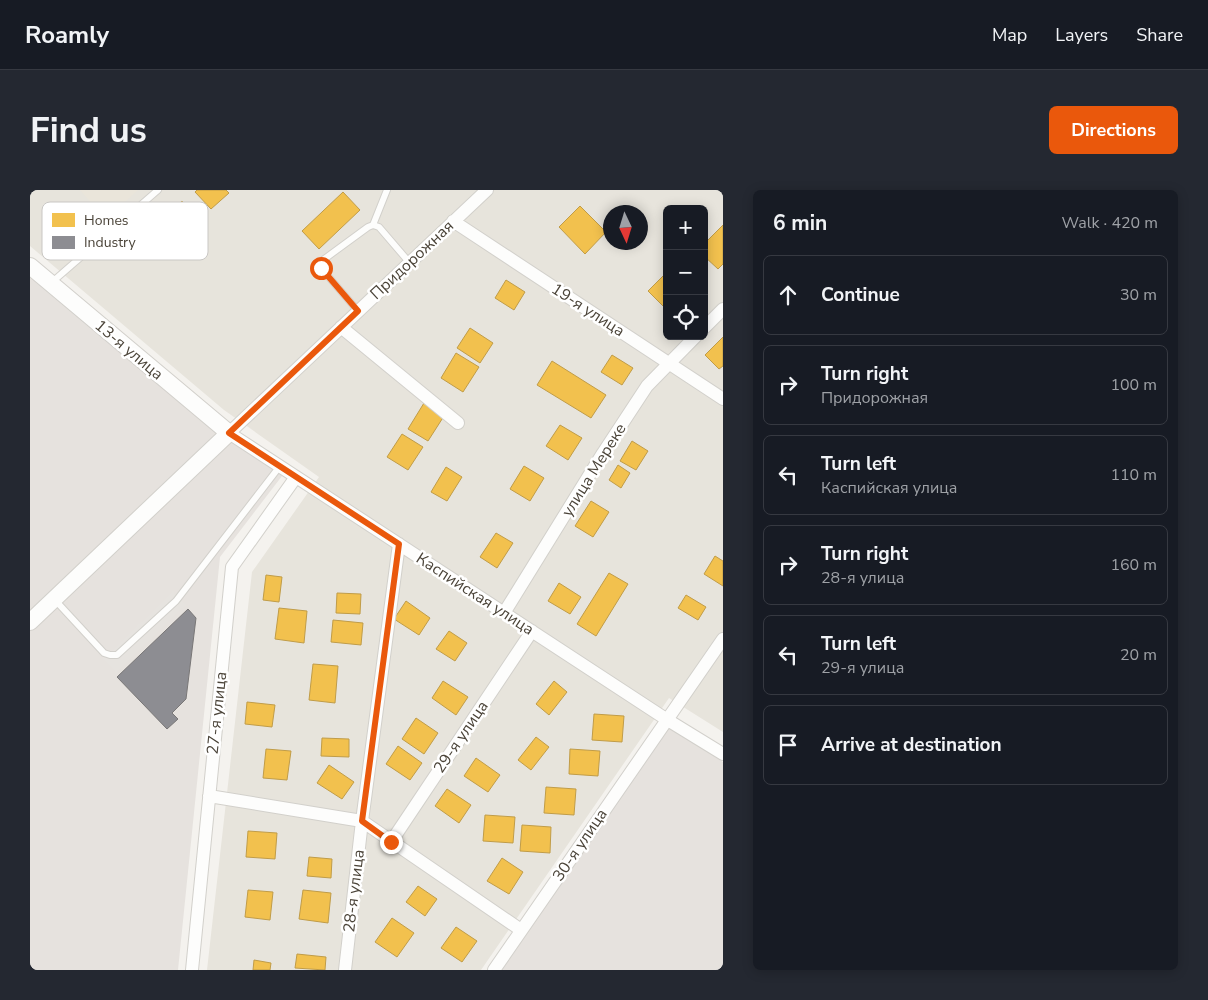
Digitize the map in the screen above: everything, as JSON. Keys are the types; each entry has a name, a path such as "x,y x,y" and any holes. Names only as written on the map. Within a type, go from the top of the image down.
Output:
{"street":[{"name":"Придорожная","path":"229,433 487,190"},
{"name":"19-я улица","path":"453,221 723,399"},
{"name":"13-я улица","path":"30,266 229,433"},
{"path":"708,324 723,309"},
{"path":"341,327 458,423"},
{"name":"улица Мереке","path":"504,613 603,453 647,386 692,340"},
{"name":"Каспийская улица","path":"229,433 666,719 723,754"},
{"path":"30,622 229,433"},
{"name":"27-я улица","path":"192,970 232,566 296,477"},
{"name":"28-я улица","path":"345,970 362,821 399,544"},
{"name":"29-я улица","path":"391,842 532,631"},
{"name":"30-я улица","path":"494,970 723,638"},
{"path":"209,796 362,821 521,930"}],"lane":[{"path":"144,202 158,190"},
{"path":"373,225 386,190"},
{"path":"358,311 321,268 323,260 373,225 379,227 410,262"},
{"path":"50,284 78,260"},
{"path":"55,599 104,653 118,655 176,601 280,466"}],"shaded area":[{"path":"30,190 723,190 723,732 669,698 481,970 207,970 252,572 319,477 224,410 47,260 208,260 208,202 42,202 42,256 30,246"},
{"path":"80,190 138,190 125,202 91,202"},
{"path":"30,267 282,476 220,557 178,970 30,970"},
{"path":"173,591 186,605 116,673 103,659"},
{"path":"668,726 723,762 723,970 502,970"}],"building: Homes":[{"path":"197,190 226,190 229,193 211,209 208,206 208,202 204,202 195,192"},
{"path":"343,192 360,210 319,249 302,231"},
{"path":"580,206 603,229 603,235 585,254 559,227"},
{"path":"723,225 723,264 718,269 708,260 708,240"},
{"path":"663,276 663,306 648,291"},
{"path":"506,280 525,292 514,310 495,298"},
{"path":"470,328 493,343 480,363 457,348"},
{"path":"723,337 723,366 719,369 705,355"},
{"path":"456,353 479,367 463,392 441,378"},
{"path":"612,355 633,368 622,385 601,372"},
{"path":"552,361 606,395 591,418 537,385"},
{"path":"424,403 444,416 428,441 408,429"},
{"path":"560,425 582,438 568,460 546,446"},
{"path":"402,434 423,447 408,470 387,457"},
{"path":"632,441 648,451 636,470 620,461"},
{"path":"618,465 630,473 621,488 609,480"},
{"path":"524,466 544,478 530,501 510,489"},
{"path":"446,467 462,477 447,501 431,492"},
{"path":"591,501 609,512 593,537 575,526"},
{"path":"496,533 513,543 497,568 480,557"},
{"path":"715,556 723,561 723,586 704,574"},
{"path":"609,573 628,584 596,636 577,624"},
{"path":"266,575 282,577 279,602 263,600"},
{"path":"559,583 581,597 570,614 548,601"},
{"path":"337,593 361,594 360,614 336,613"},
{"path":"686,595 706,607 698,620 678,608"},
{"path":"406,601 430,618 419,635 394,619"},
{"path":"279,608 307,611 304,643 275,639"},
{"path":"333,620 363,623 361,645 331,642"},
{"path":"449,631 467,643 455,661 436,649"},
{"path":"313,664 338,666 335,703 309,700"},
{"path":"443,681 468,697 456,715 432,698"},
{"path":"554,681 567,692 549,715 536,704"},
{"path":"247,702 275,705 272,727 245,724"},
{"path":"594,714 624,716 622,742 592,740"},
{"path":"416,718 438,733 424,754 402,739"},
{"path":"536,737 549,747 531,770 518,760"},
{"path":"322,738 349,739 349,757 321,756"},
{"path":"398,746 422,763 410,780 386,764"},
{"path":"266,749 291,751 287,780 263,778"},
{"path":"570,749 600,751 598,776 569,774"},
{"path":"476,758 500,775 488,792 464,776"},
{"path":"329,765 354,782 342,799 317,783"},
{"path":"546,787 576,789 574,815 544,813"},
{"path":"447,789 471,805 459,823 435,806"},
{"path":"485,815 515,817 513,843 483,841"},
{"path":"522,825 551,827 550,853 520,851"},
{"path":"248,831 277,833 275,859 246,857"},
{"path":"309,857 332,859 331,878 307,876"},
{"path":"502,858 523,872 509,894 487,881"},
{"path":"418,886 437,899 425,916 406,902"},
{"path":"248,890 273,892 270,920 245,917"},
{"path":"303,890 331,893 328,923 299,919"},
{"path":"392,918 414,933 397,957 375,942"},
{"path":"456,927 477,941 462,962 441,948"},
{"path":"297,954 326,957 325,970 295,968"},
{"path":"254,960 271,963 270,970 253,970"}],"building: Industry":[{"path":"188,609 196,618 186,699 172,713 178,719 167,729 117,677"}],"route":[{"path":"321,268 358,311 229,433 399,544 362,821 391,842"}]}
